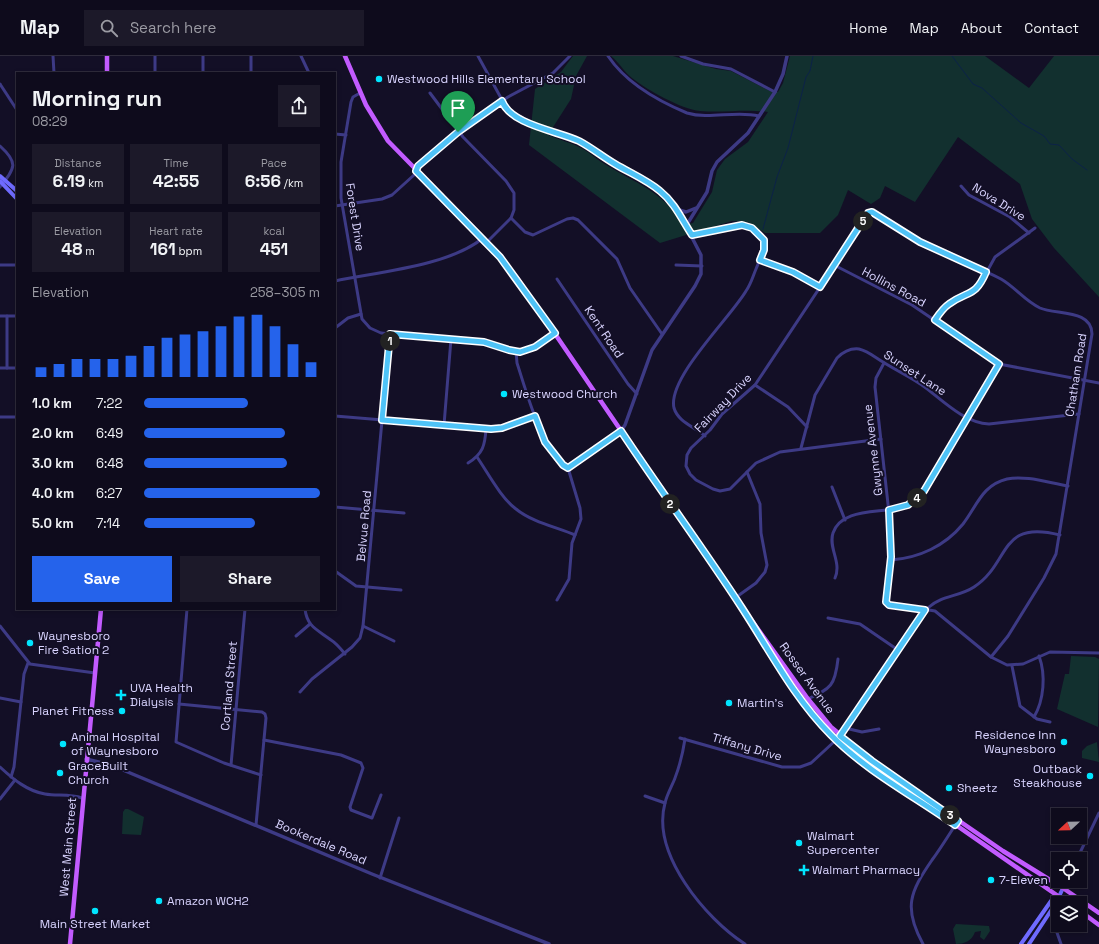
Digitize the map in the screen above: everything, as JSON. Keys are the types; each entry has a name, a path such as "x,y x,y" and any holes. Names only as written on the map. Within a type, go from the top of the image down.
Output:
{"main road":[{"path":"107,56 107,72"},
{"name":"Rosser Avenue","path":"345,56 360,93 384,136 416,171 485,240 513,272 743,610 838,738"},
{"path":"0,176 2,183 16,198"},
{"path":"2,183 16,190"},
{"name":"West Main Street","path":"70,944 100,610"},
{"name":"Rosser Avenue","path":"743,610 761,642 803,702 838,738 1058,895"},
{"name":"Rosser Avenue","path":"957,823 1051,881"},
{"path":"1022,944 1051,901 1063,888"},
{"name":"Rosser Avenue","path":"1063,888 1099,913"},
{"path":"1029,944 1056,903 1058,895"},
{"path":"1087,916 1099,925"}],"street":[{"path":"53,56 54,72"},
{"path":"155,56 155,72"},
{"path":"203,56 203,72"},
{"path":"251,56 251,72"},
{"path":"301,56 309,72"},
{"path":"478,56 507,109 519,118 538,127 579,141 614,164 654,186 666,196 676,209 700,250 702,266 695,286 652,350 625,425 621,431 568,468"},
{"path":"336,206 386,198 406,183 414,175 418,166 458,132 502,101 554,73 570,56"},
{"path":"608,56 620,71 634,84 687,113 696,115 748,113 759,116"},
{"path":"681,56 703,64 731,68 775,92"},
{"path":"686,226 707,192 712,171 717,162 744,138 775,92 783,74 786,56"},
{"path":"0,84 16,108"},
{"path":"336,281 439,259 485,240 511,218 514,205 512,189 458,132 430,92"},
{"name":"Forest Drive","path":"360,93 354,96 352,100 340,169 343,205 361,314"},
{"path":"336,134 346,135"},
{"path":"0,146 13,160 12,170 2,183"},
{"name":"Nova Drive","path":"961,186 969,195 1010,217 1029,233"},
{"path":"676,209 686,212 697,208"},
{"name":"Fairway Drive","path":"872,212 868,213 756,385 727,409 705,436 691,448 687,455 686,466 693,477 713,490 724,491 733,487 747,472 767,457 780,452 801,448 881,439"},
{"name":"Chatham Road","path":"872,212 920,242 986,272 1004,282 1036,306 1048,311 1080,316 1088,321 1092,334 1060,535 1052,564 1008,636 992,657"},
{"path":"511,218 525,232 533,235 563,220 573,218 578,220 617,259 630,288 662,334"},
{"path":"692,235 742,225 748,226 764,240 764,250 746,292 695,357 682,377 675,394 674,407 677,414 705,436"},
{"path":"935,320 950,303 974,291 980,285 995,257 1035,228"},
{"path":"760,260 793,272 820,287"},
{"path":"0,265 16,265"},
{"path":"676,265 702,266"},
{"name":"Hollins Road","path":"834,265 912,305 999,364 1099,383"},
{"name":"Kent Road","path":"557,279 628,384 637,394"},
{"path":"336,327 348,318 361,314 364,322 370,328 390,334 489,343 516,351 532,348 555,333"},
{"path":"0,316 16,316"},
{"path":"7,316 7,368"},
{"name":"Belvue Road","path":"300,692 312,679 345,654 360,638 363,626 367,587 390,334"},
{"path":"444,425 451,339"},
{"name":"Sunset Lane","path":"801,448 815,395 840,356 850,350 860,350 884,363 924,387 940,400 967,417 980,423 989,424 1079,414"},
{"path":"516,351 517,363 545,442 563,465 568,468 581,514 581,524 575,535 571,549 568,579 557,600"},
{"name":"Gwynne Avenue","path":"884,363 875,382 889,510 891,560 885,600 889,605 934,611 941,615 992,657 1002,664 1012,666"},
{"path":"835,578 838,566 832,538 837,527 845,520 862,513 889,510 908,505 924,491 999,364"},
{"path":"0,368 16,368"},
{"path":"756,385 788,407 806,427"},
{"path":"336,416 486,429 502,428 535,416"},
{"path":"0,417 16,417"},
{"path":"468,463 477,457 484,447 486,429"},
{"path":"477,457 511,505 520,512 575,535"},
{"path":"735,598 756,583 765,572 767,566 760,528 760,504 747,472"},
{"path":"891,560 916,556 931,550 943,542 963,524 980,496 991,486 1002,481 1022,478 1068,486"},
{"path":"832,487 845,520"},
{"path":"336,507 404,513"},
{"name":"Tiffany Drive","path":"680,738 765,764 789,768 800,767 811,763 838,738 925,610 938,600 964,592 978,584 1006,547 1018,536 1036,531 1060,535"},
{"path":"336,572 352,584 401,590"},
{"path":"187,610 176,742 261,776"},
{"name":"Cortland Street","path":"231,765 245,610"},
{"path":"305,610 310,624 332,640 345,654"},
{"path":"828,618 860,624 898,650"},
{"path":"296,636 310,624"},
{"path":"363,626 394,641"},
{"path":"0,627 32,665 94,673"},
{"path":"1050,722 1034,717 1020,706 1012,666 1023,664 1039,656 1054,652 1099,654"},
{"path":"1034,717 1039,709 1043,682 1043,671 1039,656"},
{"path":"803,702 831,686 835,679 838,659"},
{"path":"11,776 14,767 24,674 28,662"},
{"path":"0,698 21,702"},
{"path":"178,704 262,712 265,714 266,718 256,825"},
{"path":"845,728 862,732 879,729"},
{"path":"685,739 678,770 665,803 663,833 665,846 675,866 706,910 726,930 745,944"},
{"path":"264,740 341,755 361,763 363,768 350,807 352,810 372,818 381,795"},
{"name":"Bookerdale Road","path":"86,759 108,764 380,878 549,944"},
{"path":"0,767 15,780 39,793 82,798"},
{"path":"0,799 15,780"},
{"path":"645,796 665,803"},
{"path":"1081,852 1098,818 1099,813"},
{"path":"380,878 399,818"},
{"path":"923,944 911,917 912,894 919,879 957,823"},
{"path":"1056,932 1060,944"}],"green space":[{"path":"573,56 587,56 576,76 571,99 548,135 583,149 600,161 648,189 675,213 683,225 693,223 712,192 717,170 725,159 748,142 768,112 700,111 683,107 638,83 629,76 611,56 673,56 716,69 731,71 770,91 778,92 783,83 790,56 985,56 1029,88 1054,56 1099,56 1099,297 1054,248 1032,219 1020,184 958,137 915,202 885,186 880,198 871,204 848,190 838,215 820,233 765,233 748,222 732,221 660,243 529,145 535,89 561,72"},
{"path":"1071,656 1095,657 1099,659 1098,727 1057,709 1065,674 1069,674"},
{"path":"1097,742 1099,762 1082,758 1082,751 1087,746"},
{"path":"125,809 144,817 141,835 122,834 123,812"},
{"path":"956,924 989,926 990,931 984,940 980,937 981,931 975,932 972,938 967,941 956,944 953,929"}],"waterway":[{"path":"763,229 777,177 788,148 806,77 810,71 813,56"},
{"path":"952,56 973,84 982,88 1021,123 1044,136 1050,144 1059,145 1072,159 1087,170"}],"place":[{"name":"Westwood Hills Elementary School","path":"379,79"},
{"name":"Westwood Church","path":"504,394"},
{"name":"Waynesboro Fire Sation 2","path":"30,643"},
{"name":"UVA Health Dialysis","path":"121,695"},
{"name":"Martin's","path":"729,703"},
{"name":"Planet Fitness","path":"122,711"},
{"name":"Residence Inn Waynesboro","path":"1064,742"},
{"name":"Animal Hospital of Waynesboro","path":"63,744"},
{"name":"GraceBuilt Church","path":"60,773"},
{"name":"Outback Steakhouse","path":"1090,776"},
{"name":"Sheetz","path":"949,788"},
{"name":"Walmart Supercenter","path":"799,843"},
{"name":"Walmart Pharmacy","path":"804,870"},
{"name":"7-Eleven","path":"991,880"},
{"name":"Amazon WCH2","path":"159,901"},
{"name":"Main Street Market","path":"95,911"}],"route":[{"path":"502,101 507,109 519,118 538,127 579,141 614,164 654,186 666,196 674,206 692,235 742,225 748,226 759,234 765,242 760,260 793,272 820,287 868,213 872,212 920,242 986,272 978,288 950,303 941,311 935,320 999,364 924,491 908,505 889,510 891,557 890,573 885,600 889,605 925,610 840,736 860,753 958,821 955,825 852,754 813,716 761,642 743,610 621,431 568,468 563,465 545,442 535,416 502,428 491,429 382,420 390,334 484,342 520,352 535,347 555,333 517,278 500,257 416,171 418,166 458,132 502,101"}]}
